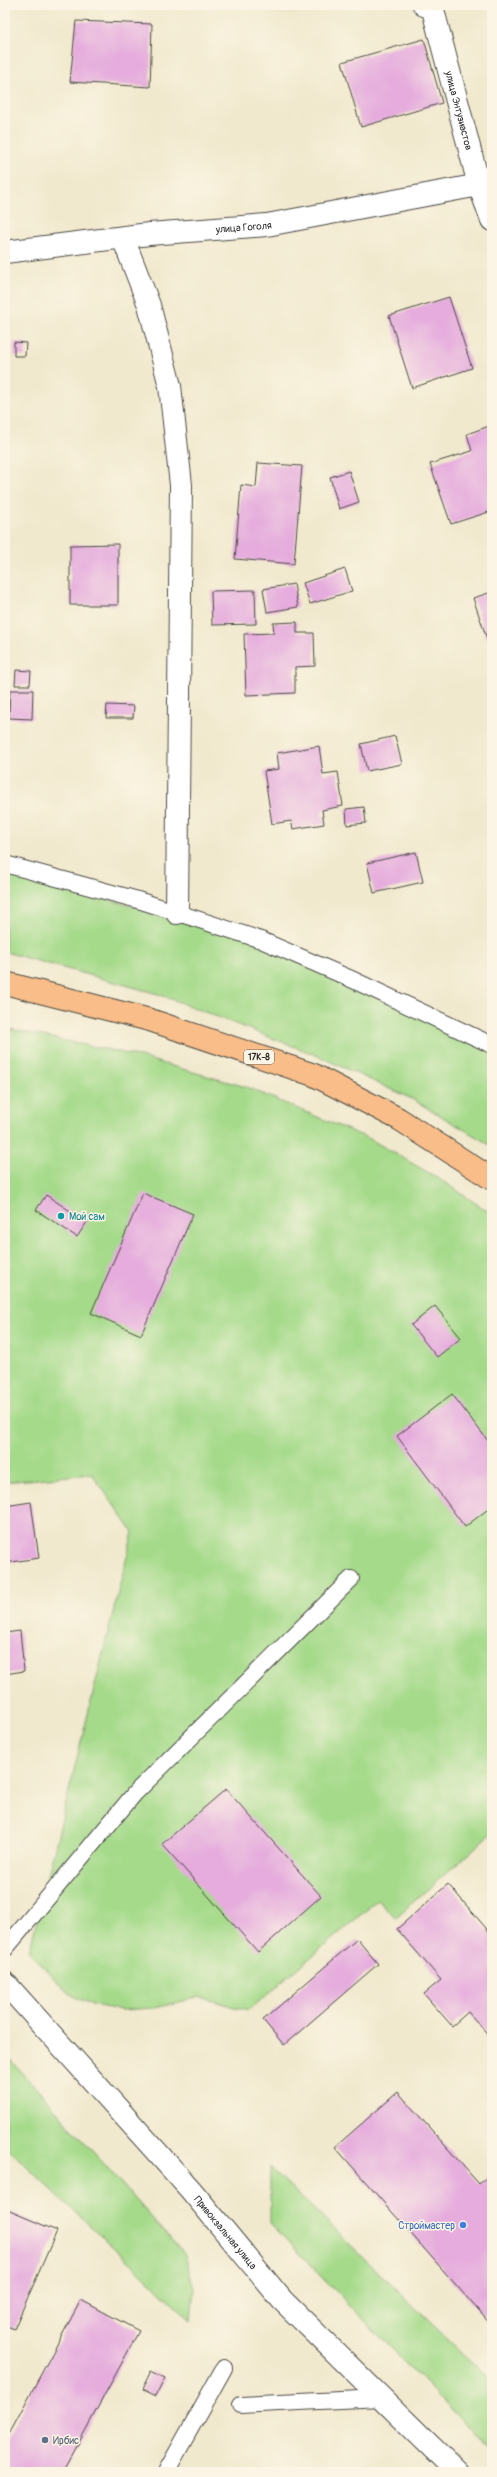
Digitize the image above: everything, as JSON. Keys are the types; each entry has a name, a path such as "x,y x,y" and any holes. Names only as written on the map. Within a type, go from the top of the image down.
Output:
{"main road":[{"name":"17К-8","path":"5,983 150,1020 314,1075 399,1119 492,1179"}],"street":[{"name":"улица Энтузиастов","path":"430,5 479,185 492,220"},
{"name":"улица Гоголя","path":"5,252 123,238 266,225 479,185"},
{"path":"123,238 149,305 170,386 181,485 177,913"},
{"name":"Привокзальная улица","path":"5,1984 190,2189 282,2300 457,2472"}],"lane":[{"path":"5,864 177,913 261,940 349,978 492,1045"},
{"path":"5,1949 135,1794 351,1579"},
{"path":"166,2472 224,2368"},
{"path":"241,2405 381,2398"}],"green space":[{"path":"5,872 258,940 492,1049 492,1146 412,1099 316,1055 158,994 5,952"},
{"path":"5,1028 133,1055 246,1087 370,1139 441,1180 492,1214 492,1833 395,1918 378,1900 248,2011 200,1997 155,2008 121,2010 92,2005 68,1993 29,1952 133,1532 92,1474 5,1482"},
{"path":"5,2053 185,2255 194,2289 191,2320 5,2146"},
{"path":"270,2167 466,2357 492,2379 492,2452 270,2223"}],"building":[{"path":"76,21 152,24 150,87 70,82"},
{"path":"424,39 442,103 361,127 342,62"},
{"path":"449,297 472,368 412,388 389,316"},
{"path":"14,342 26,343 25,356 14,356"},
{"path":"492,425 492,511 451,524 430,464 472,451 467,434"},
{"path":"258,463 302,466 294,564 235,559 241,485 256,487"},
{"path":"349,471 359,502 339,509 330,477"},
{"path":"118,544 118,605 70,605 70,545"},
{"path":"345,569 352,591 310,604 303,583"},
{"path":"294,584 298,607 267,612 263,589"},
{"path":"255,590 256,624 212,625 211,591"},
{"path":"492,592 492,637 487,639 473,598"},
{"path":"297,622 297,633 314,633 315,666 295,667 295,693 246,695 244,634 274,633 273,623"},
{"path":"16,670 31,671 30,685 15,685"},
{"path":"10,690 33,690 32,719 9,718"},
{"path":"107,705 134,706 133,718 106,718"},
{"path":"395,736 402,764 367,771 361,744"},
{"path":"319,746 323,774 338,772 343,806 322,810 324,824 293,829 291,821 272,824 264,771 279,769 277,753"},
{"path":"364,807 366,823 347,825 346,809"},
{"path":"416,852 423,882 374,893 367,863"},
{"path":"143,1193 193,1214 141,1335 91,1313"},
{"name":"Мой сам","path":"46,1195 87,1222 77,1237 36,1210"},
{"path":"435,1306 461,1338 437,1357 411,1325"},
{"path":"452,1394 492,1446 492,1506 465,1527 397,1436"},
{"path":"31,1502 39,1558 5,1563 5,1506"},
{"path":"20,1631 24,1671 5,1674 5,1633"},
{"path":"226,1789 321,1896 258,1952 162,1844"},
{"path":"448,1884 492,1935 492,2039 468,2012 452,2026 424,1994 441,1980 397,1929"},
{"path":"357,1939 378,1964 284,2045 263,2020"},
{"path":"398,2092 479,2184 492,2173 492,2326 335,2147"},
{"path":"5,2209 57,2231 14,2329 5,2325"},
{"path":"81,2300 139,2331 63,2472 5,2472 5,2441"},
{"path":"151,2371 165,2378 156,2396 142,2389"}],"place":[{"name":"Мой сам","path":"61,1216"},
{"name":"Строймастер","path":"463,2225"},
{"name":"Ирбис","path":"45,2440"}]}
